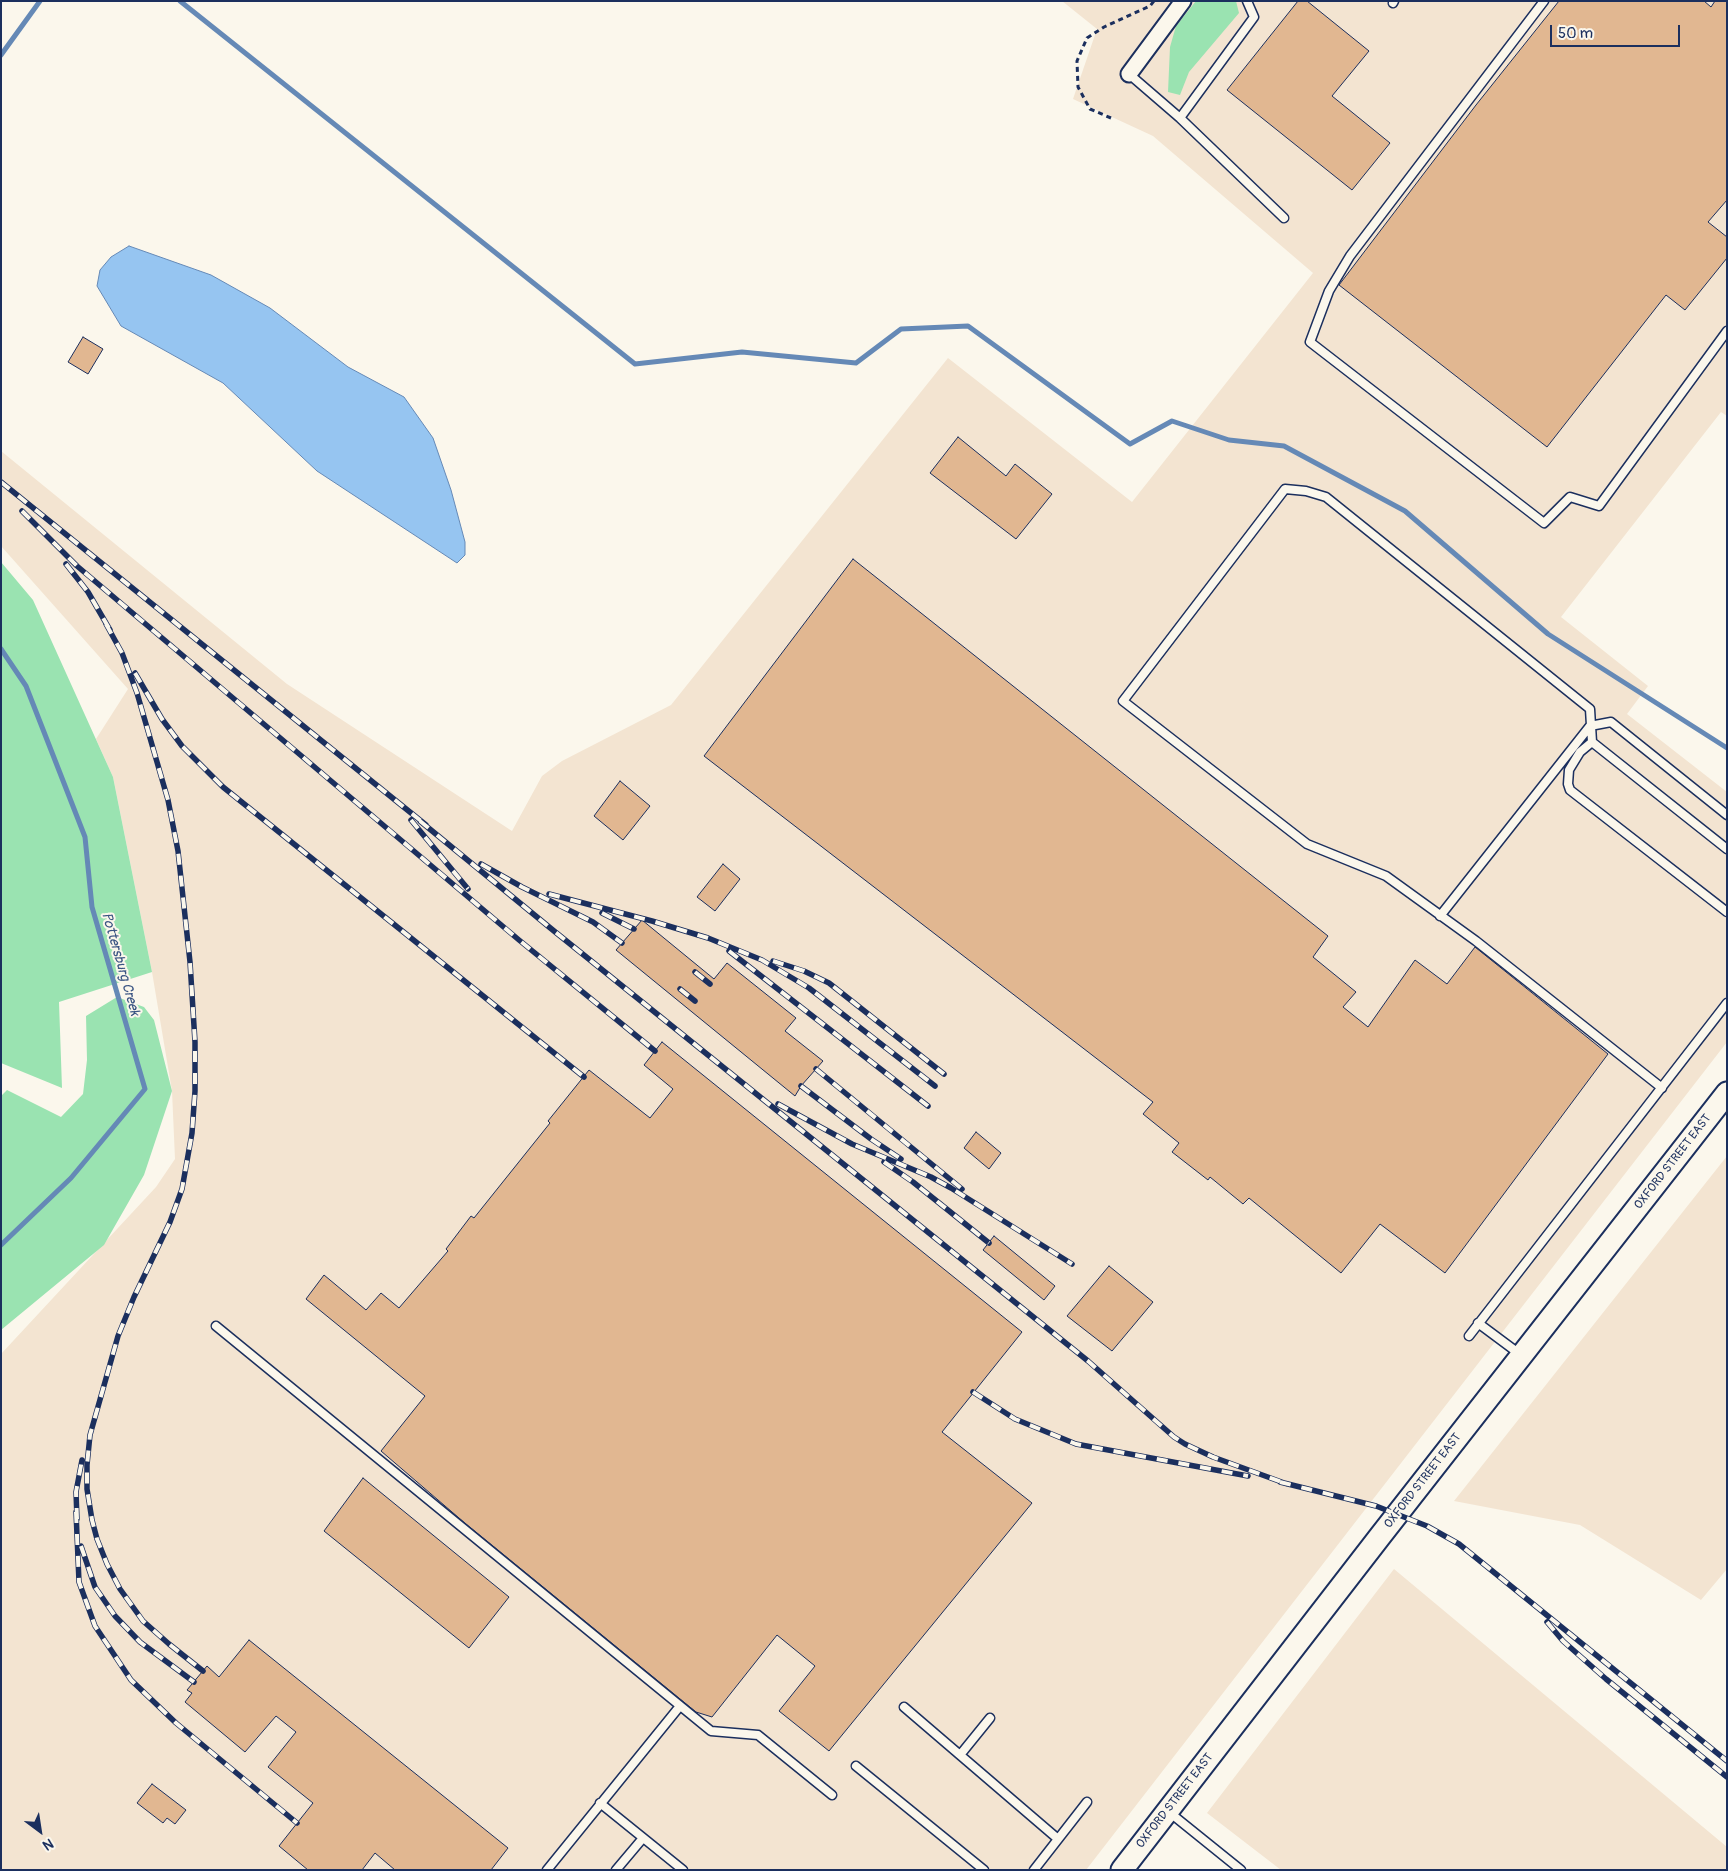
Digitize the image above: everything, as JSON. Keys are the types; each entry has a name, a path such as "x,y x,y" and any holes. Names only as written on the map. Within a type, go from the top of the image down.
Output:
{"main road":[{"name":"OXFORD STREET EAST","path":"1122,1870 1380,1535 1727,1093"}],"street":[{"path":"1129,74 1183,1"}],"lane":[{"path":"1180,118 1254,17 1247,1"},
{"path":"1544,1 1350,256 1329,291 1310,342 1544,523 1570,497 1599,506 1727,332"},
{"path":"1129,74 1180,118 1284,218"},
{"path":"1662,1088 1489,952 1386,876 1307,844 1123,701 1285,489 1306,491 1326,497 1590,708 1592,742 1727,849"},
{"path":"1440,916 1590,726 1611,722 1727,815"},
{"path":"1592,742 1580,752 1569,770 1568,784 1570,790 1727,912"},
{"path":"1468,1336 1727,1003"},
{"path":"1478,1323 1522,1355"},
{"path":"216,1326 711,1732 758,1735 832,1795"},
{"path":"548,1870 600,1803 680,1706"},
{"path":"904,1707 1058,1839"},
{"path":"960,1755 990,1718"},
{"path":"856,1766 984,1870"},
{"path":"1034,1870 1087,1802"},
{"path":"600,1803 683,1870"},
{"path":"1168,1811 1241,1870"},
{"path":"616,1870 643,1838"}],"path":[{"path":"1111,118 1090,109 1078,87 1077,62 1087,38 1104,27 1150,6 1154,1"}],"shaded area":[{"path":"1062,1 1727,1 1727,416 1721,412 1561,617 1648,686 1627,714 1727,792 1727,1042 1086,1870 1,1870 1,1354 156,1187 175,1159 172,1091 152,972 113,777 96,739 128,689 1,546 1,451 287,684 512,831 542,776 562,761 671,705 948,358 1132,502 1313,273 1153,136 1073,99 1097,29"},
{"path":"1727,1156 1727,1569 1701,1600 1580,1525 1454,1501"},
{"path":"1394,1569 1727,1847 1727,1870 1281,1870 1207,1813"}],"green space":[{"path":"1196,1 1236,1 1239,13 1189,72 1180,95 1168,92 1170,47 1176,26"},
{"path":"1,562 33,600 113,777 152,972 59,1002 62,1088 1,1063"},
{"path":"117,997 144,1007 154,1020 172,1091 144,1175 104,1245 1,1330 1,1096 7,1090 61,1117 83,1094 87,1060 86,1016"}],"water":[{"path":"129,246 211,275 270,308 348,367 404,397 433,438 451,490 465,542 465,555 457,563 317,471 223,383 121,326 97,286 100,270 111,257"}],"building":[{"path":"1298,1 1307,1 1369,51 1332,96 1390,143 1352,190 1227,90"},
{"path":"1559,1 1704,1 1711,7 1715,1 1727,1 1727,200 1708,222 1727,237 1727,258 1685,310 1666,295 1547,447 1339,285 1476,105"},
{"path":"83,337 103,349 88,374 68,362"},
{"path":"958,437 1006,476 1015,464 1052,494 1016,539 930,473"},
{"path":"853,559 1328,936 1313,957 1356,992 1343,1007 1368,1027 1415,960 1447,984 1475,947 1608,1054 1445,1273 1380,1224 1341,1273 1249,1198 1243,1204 1210,1177 1208,1180 1172,1152 1179,1143 1143,1114 1153,1102 704,756"},
{"path":"620,781 650,806 623,840 594,816"},
{"path":"723,864 740,879 715,911 697,897"},
{"path":"642,920 714,979 727,963 796,1018 785,1031 823,1061 801,1086 795,1096 616,950"},
{"path":"662,1042 1022,1332 942,1432 1032,1503 829,1751 779,1711 815,1666 777,1635 712,1717 696,1712 466,1524 381,1451 425,1396 306,1299 324,1275 366,1310 381,1293 399,1308 448,1251 446,1249 471,1216 474,1218 550,1123 548,1121 589,1070 650,1118 673,1089 644,1065"},
{"path":"976,1132 1001,1153 989,1169 964,1148"},
{"path":"994,1236 1055,1286 1044,1300 983,1250"},
{"path":"1109,1266 1153,1302 1112,1351 1067,1316"},
{"path":"363,1478 509,1597 469,1648 324,1531"},
{"path":"249,1640 508,1848 491,1870 395,1870 375,1853 362,1870 308,1870 279,1846 313,1803 268,1767 296,1732 276,1716 245,1752 185,1702 192,1693 187,1690 207,1666 219,1677"},
{"path":"152,1784 186,1810 175,1824 167,1818 163,1823 137,1803"}],"waterway":[{"name":"Pottersburg Creek","path":"1,55 40,1"},
{"path":"180,1 635,364 742,352 856,363 901,329 968,326 1130,444 1172,421 1229,440 1284,446 1405,511 1548,634 1727,748"},
{"name":"Pottersburg Creek","path":"1,649 26,686 85,837 92,907 145,1089 71,1178 1,1245"}],"railway":[{"path":"1,482 426,825"},
{"path":"22,511 77,566 519,940 655,1051"},
{"path":"66,564 88,592 110,630"},
{"path":"106,624 122,653 137,693 168,800 178,851 190,962 195,1042 195,1091 192,1133 182,1189 170,1222 134,1297 118,1336 90,1435 87,1489 97,1539 120,1589 143,1621 203,1671"},
{"path":"135,673 162,719 182,746 223,787 584,1077"},
{"path":"411,820 468,889"},
{"path":"420,821 1088,1361 1174,1437 1213,1457 1287,1484"},
{"path":"481,864 522,887 593,922 622,943"},
{"path":"549,894 708,938 762,960 809,988 935,1086"},
{"path":"602,913 634,929"},
{"path":"729,951 928,1106"},
{"path":"773,961 804,971 829,983 944,1074"},
{"path":"695,972 710,984"},
{"path":"680,989 695,1001"},
{"path":"816,1069 962,1189"},
{"path":"801,1086 871,1139 901,1159"},
{"path":"778,1104 852,1144 931,1177 1072,1264"},
{"path":"884,1162 913,1182 989,1243"},
{"path":"973,1392 1015,1419 1076,1444 1248,1476"},
{"path":"77,1519 76,1492 82,1460"},
{"path":"1280,1482 1376,1506 1427,1526 1459,1544 1727,1761"},
{"path":"76,1512 79,1582 95,1626 131,1680 176,1723 297,1823"},
{"path":"81,1546 95,1587 115,1616 140,1642 194,1682"},
{"path":"1547,1622 1563,1641 1606,1679 1727,1777"}]}
